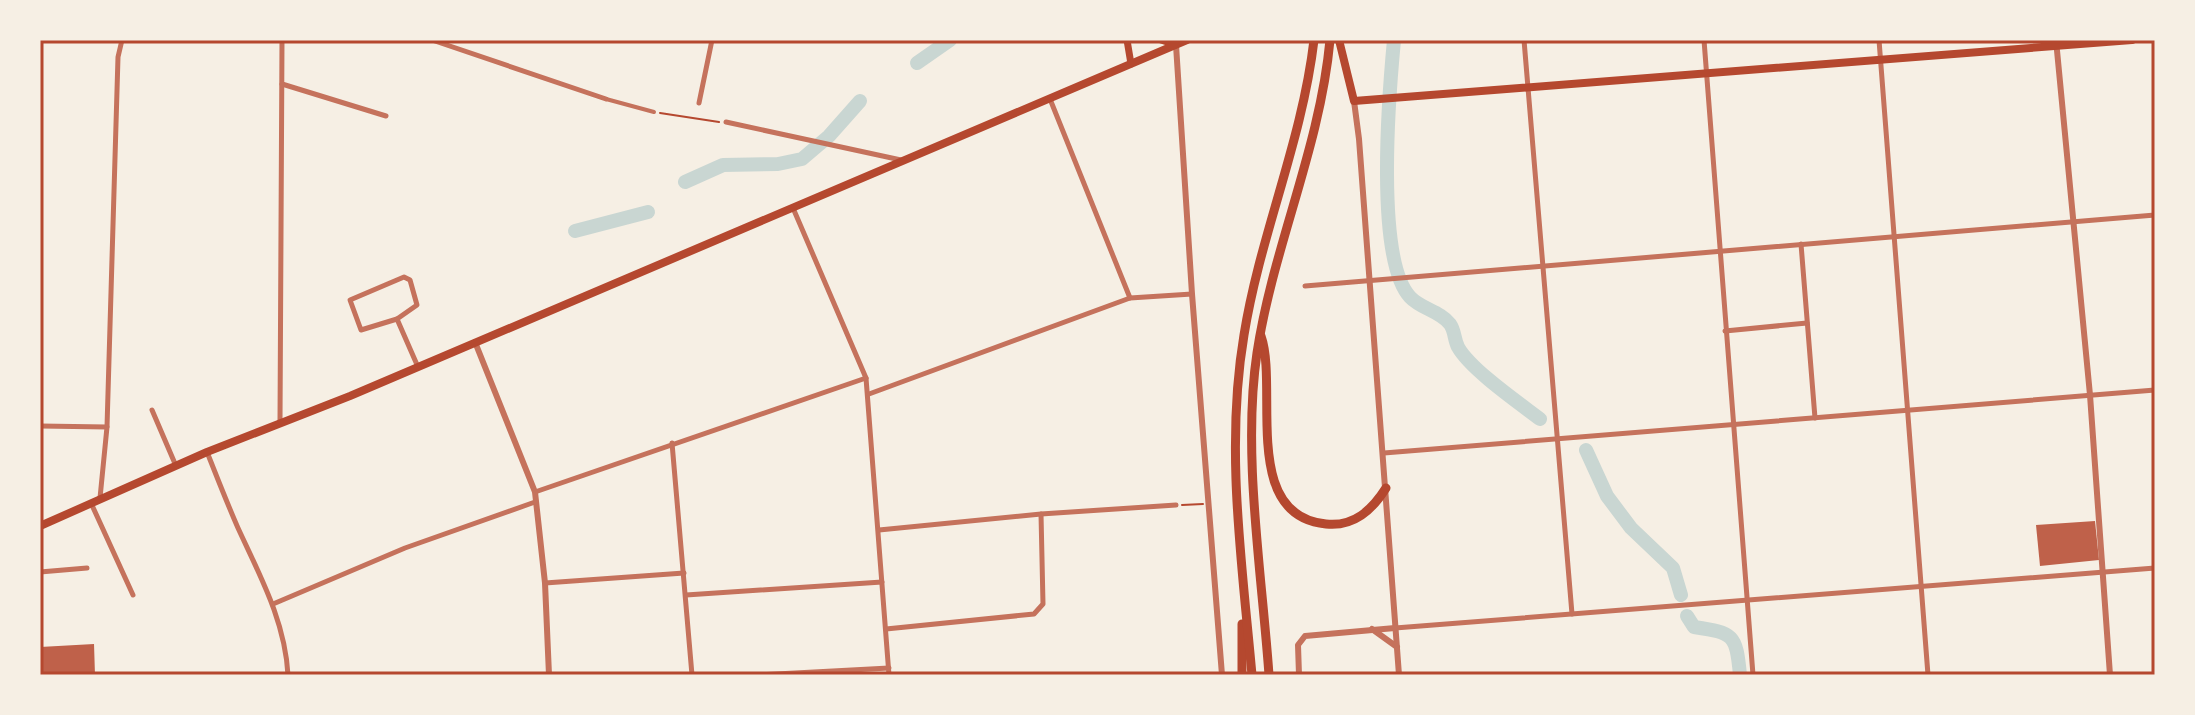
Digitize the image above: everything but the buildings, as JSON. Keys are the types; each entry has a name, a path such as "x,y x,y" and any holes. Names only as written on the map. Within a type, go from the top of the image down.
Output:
{"highway":[{"path":"1252,675 1235,428 1239,370 1247,316 1303,112 1314,40"},
{"path":"1269,675 1252,431 1254,377 1263,322 1311,146 1330,40"},
{"path":"1260,335 1267,359 1265,406 1270,464 1274,482 1290,506 1312,521 1341,524 1370,510 1386,488"},
{"path":"1242,675 1245,601"}],"main road":[{"path":"1127,40 1131,64"},
{"path":"1161,40 1176,42"},
{"path":"40,526 207,452 418,367 1050,99 1176,42 1187,40"},
{"path":"1339,40 1354,101 1528,89 2056,42 2132,40"}],"street":[{"path":"280,425 282,40"},
{"path":"432,40 606,99 654,112"},
{"path":"699,103 712,40"},
{"path":"1524,40 1572,614"},
{"path":"1704,40 1753,675"},
{"path":"1879,40 1928,675"},
{"path":"121,41 107,427 96,501 133,595"},
{"path":"1176,42 1222,675"},
{"path":"2056,42 2090,395 2110,675"},
{"path":"282,84 386,116"},
{"path":"1050,99 1130,298"},
{"path":"1354,101 1399,675"},
{"path":"723,122 903,160"},
{"path":"755,675 889,672 866,378 793,207"},
{"path":"1305,286 2155,215"},
{"path":"1801,244 1815,418"},
{"path":"407,278 418,303 397,319 361,330 349,302 407,278"},
{"path":"869,394 1130,298 1192,294"},
{"path":"397,319 418,367"},
{"path":"1725,331 1807,323"},
{"path":"475,342 535,492 545,583 549,675"},
{"path":"535,492 866,378"},
{"path":"1384,453 2155,390"},
{"path":"152,410 176,466"},
{"path":"40,426 107,427"},
{"path":"672,443 692,675"},
{"path":"207,452 281,626 288,675"},
{"path":"273,604 417,543 535,502"},
{"path":"879,530 1176,505"},
{"path":"886,629 1030,616 1043,604 1041,514"},
{"path":"40,572 87,568"},
{"path":"1299,675 1298,645 1301,638 1308,634 2155,568"},
{"path":"545,583 684,573"},
{"path":"686,595 882,582"},
{"path":"1372,629 1397,647"}],"path":[{"path":"654,112 723,122"},
{"path":"1176,505 1209,504"}],"waterway":[{"path":"917,63 950,40"},
{"path":"1394,40 1387,174 1392,248 1399,277 1410,297 1450,324 1464,356 1540,419"},
{"path":"685,182 723,165 778,164 802,159 829,136 860,101"},
{"path":"575,231 648,212"},
{"path":"1586,450 1607,496 1631,528 1673,568 1681,595"},
{"path":"1687,616 1694,627 1718,631 1730,638 1737,651 1740,675"}]}
